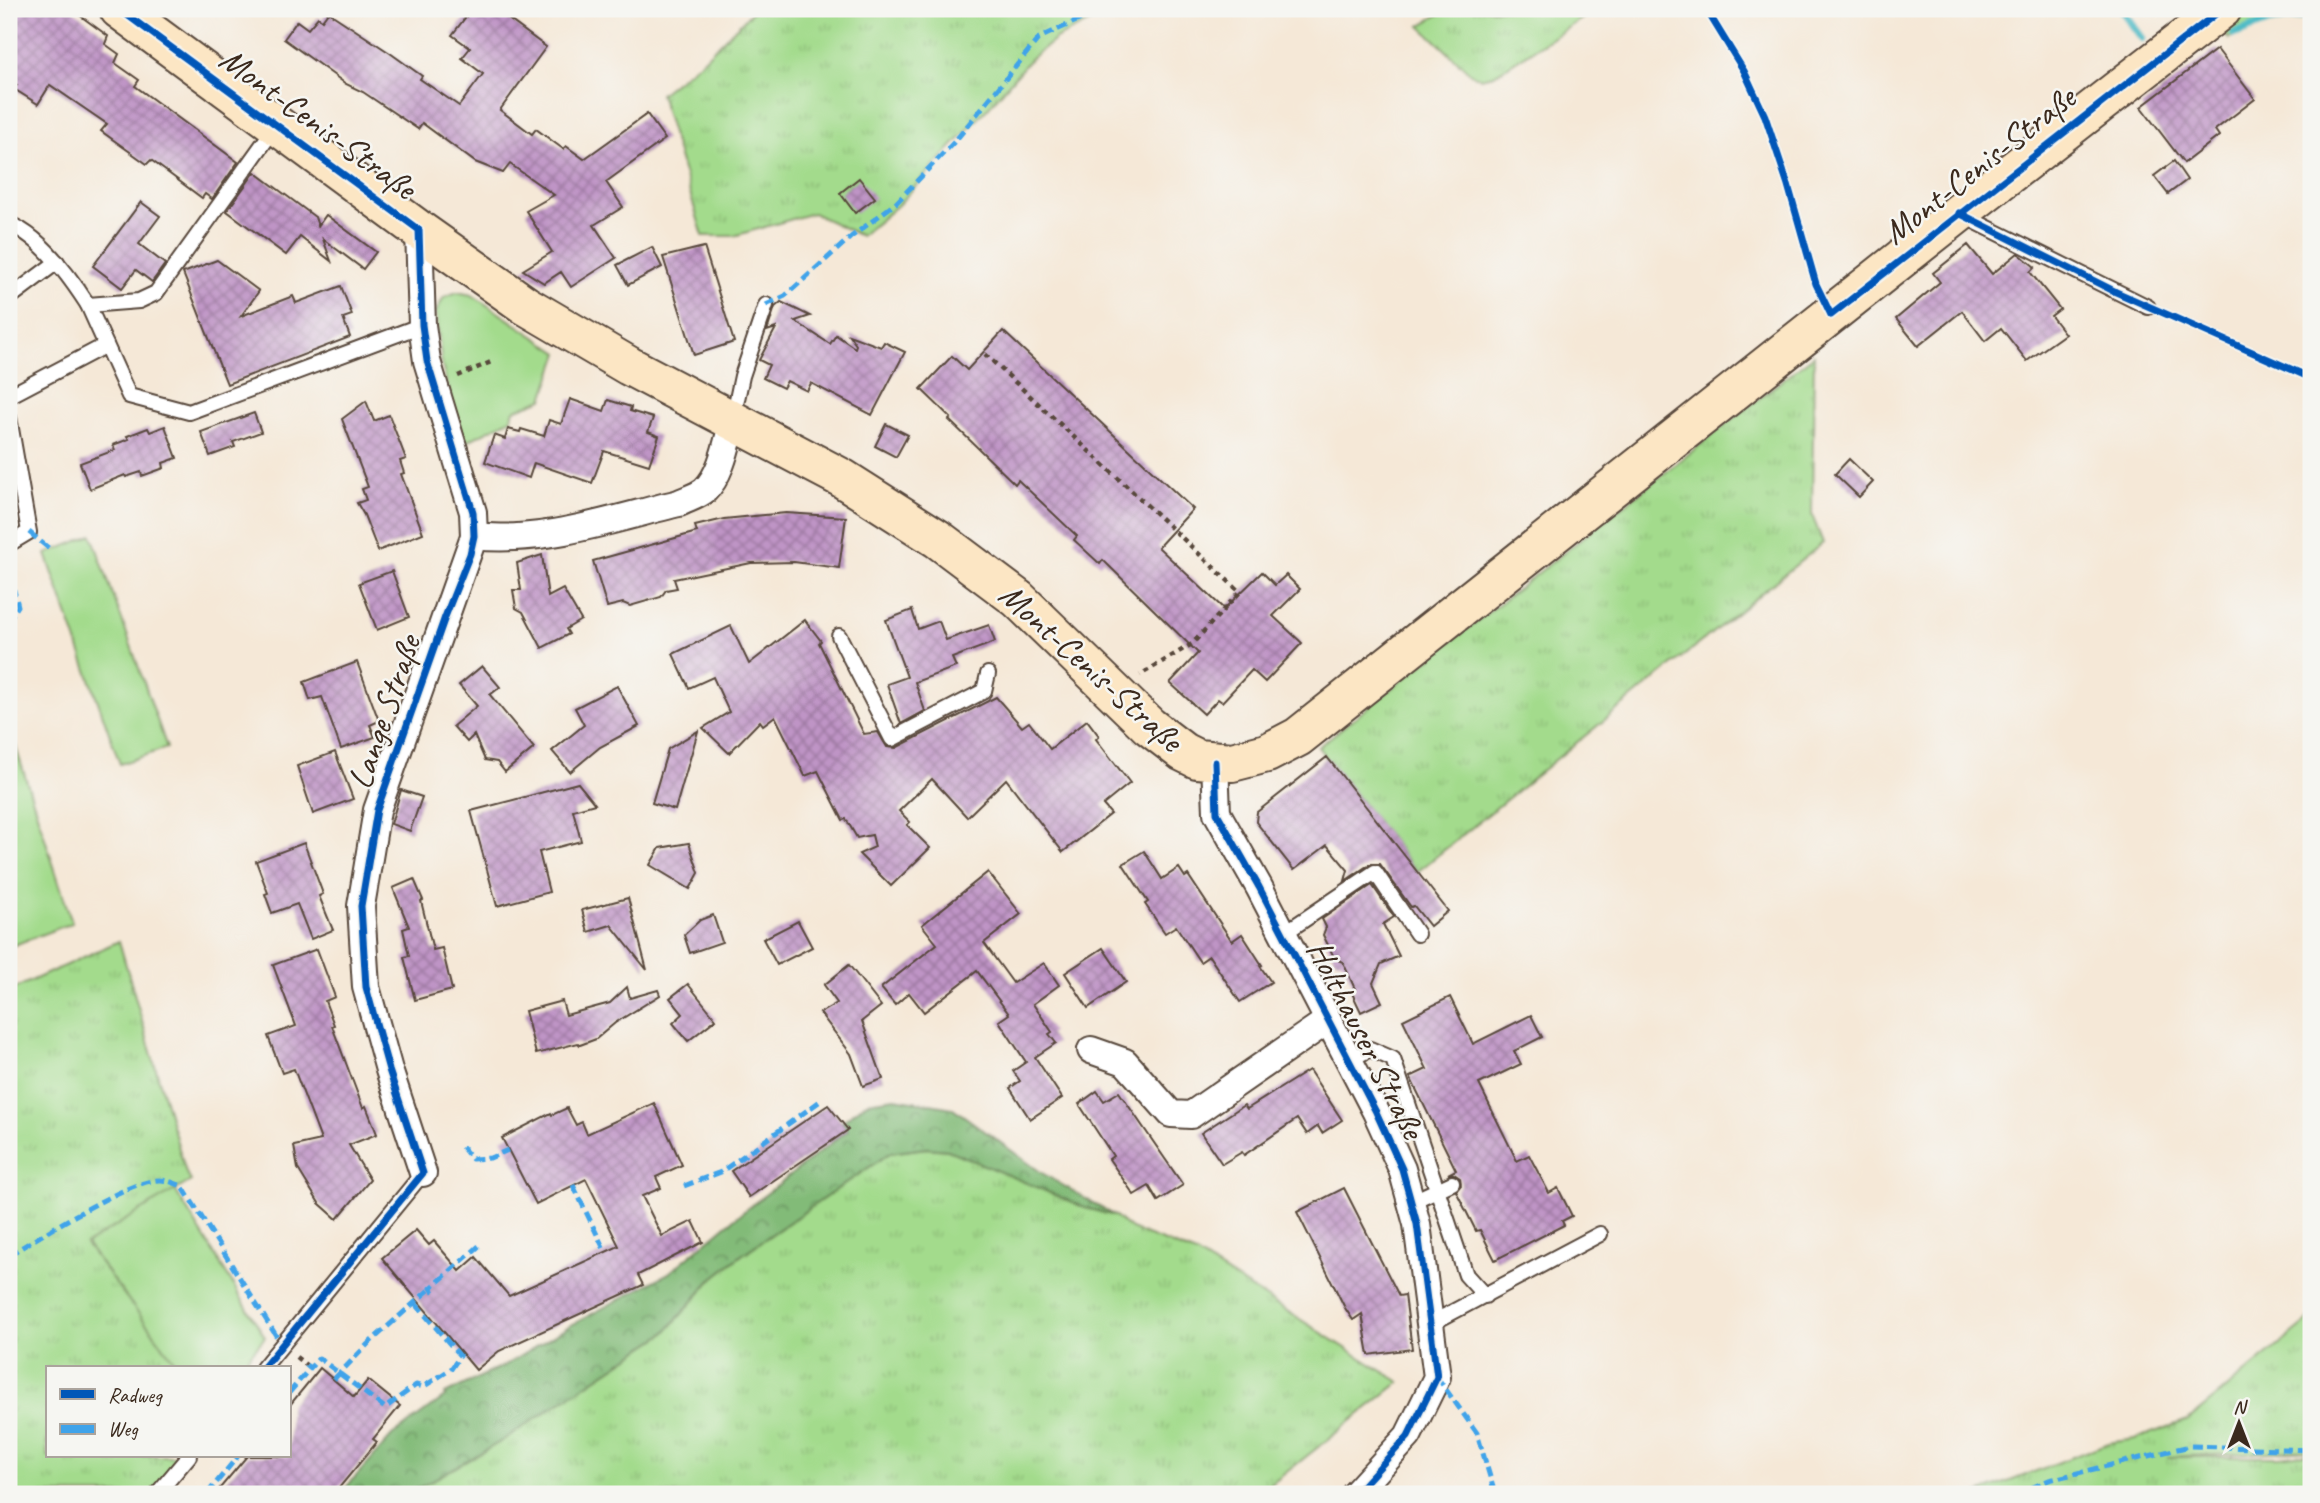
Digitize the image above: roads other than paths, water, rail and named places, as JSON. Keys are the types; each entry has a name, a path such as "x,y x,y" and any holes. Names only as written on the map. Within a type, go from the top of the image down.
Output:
{"main road":[{"name":"Mont-Cenis-Straße","path":"119,9 419,230 526,305 629,366 842,478 938,539 1018,599 1166,741 1196,759 1214,762 1251,759 1298,737 1959,213 2222,9"}],"street":[{"name":"Lange Straße","path":"419,230 422,325 427,361 472,512 474,536 377,810 361,906 366,987 389,1070 423,1173"},
{"path":"474,536 504,539 541,536 692,498 705,490 715,475 733,421"},
{"name":"Holthauser Straße","path":"1214,762 1217,813 1376,1112 1402,1169 1417,1224 1437,1377 1408,1436 1355,1494"},
{"name":"Holthauser Straße","path":"1091,1050 1125,1062 1171,1114 1191,1115 1327,1021"}],"lane":[{"path":"88,305 139,301 156,293 277,125"},
{"path":"1959,213 2148,306"},
{"path":"9,224 21,229 68,273 88,305 129,396 189,412 422,325"},
{"path":"9,298 57,262"},
{"path":"733,421 742,376 766,305"},
{"path":"9,396 106,345"},
{"path":"9,417 29,532 9,544"},
{"path":"839,636 892,738 984,691 988,674"},
{"path":"1283,934 1375,872 1417,934"},
{"path":"1349,1060 1370,1049 1393,1059 1466,1275 1485,1296"},
{"name":"Lange Straße","path":"265,1366 423,1173"},
{"path":"1411,1202 1452,1183"},
{"path":"1430,1324 1600,1234"},
{"path":"157,1494 187,1458"}],"waterway":[{"path":"2121,9 2142,38"},
{"path":"2234,34 2269,21 2311,15"}]}
